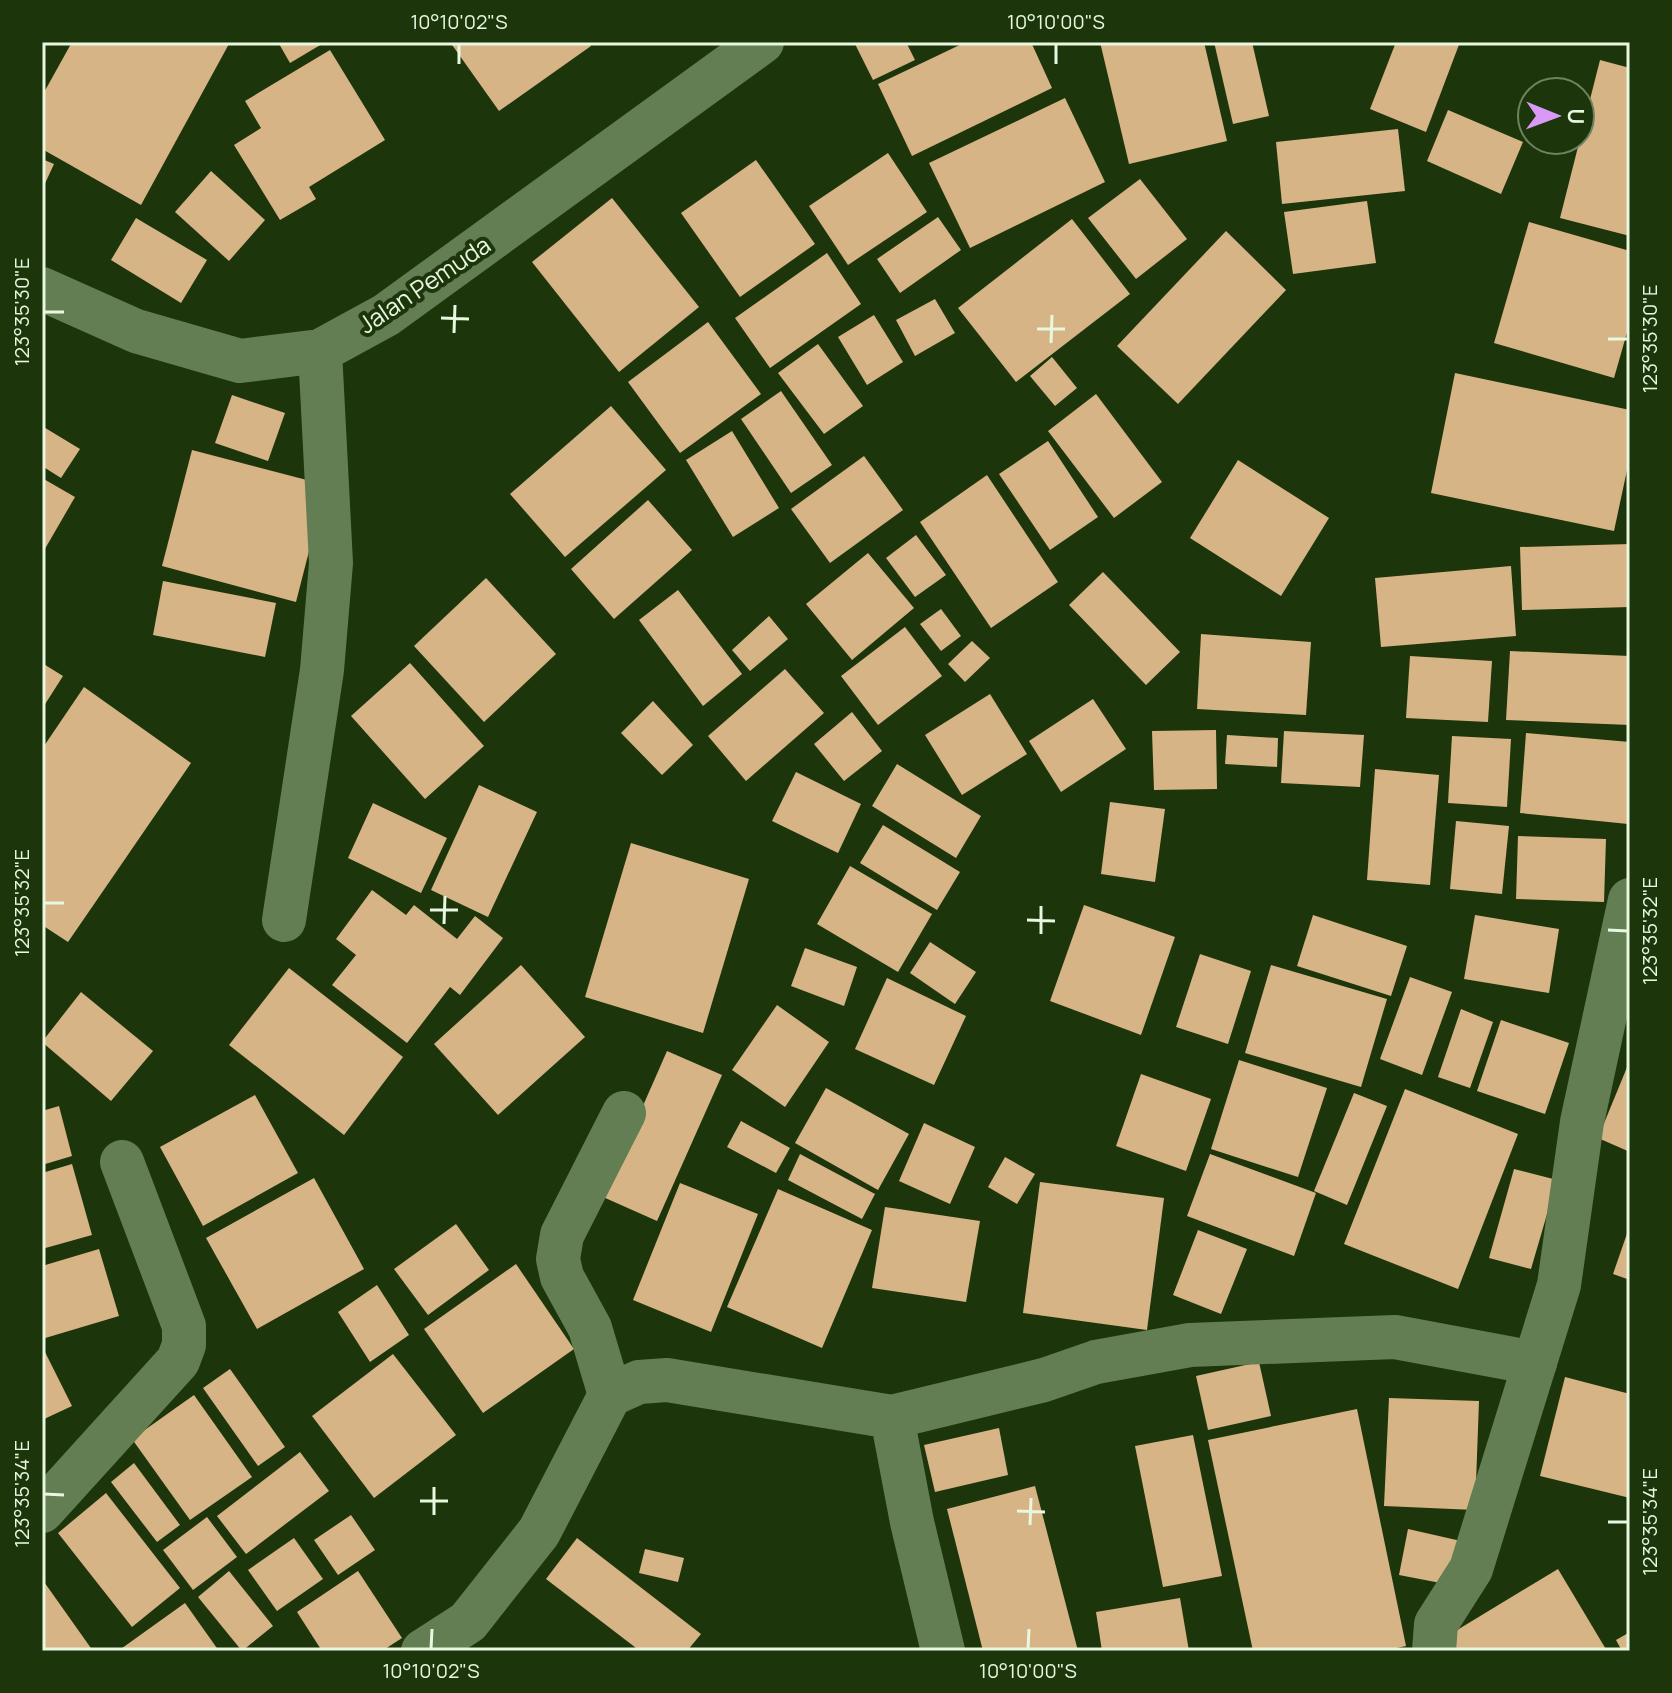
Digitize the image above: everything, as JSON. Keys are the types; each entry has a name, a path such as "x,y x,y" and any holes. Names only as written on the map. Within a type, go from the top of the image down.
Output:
{"street":[{"name":"Jalan Pemuda","path":"42,289 136,331 240,361 320,351 386,315 762,42"},
{"path":"284,920 322,670 331,563 320,351"},
{"path":"1434,1651 1436,1624 1471,1569 1559,1285 1582,1122 1630,900"},
{"path":"610,1395 590,1328 562,1277 558,1259 562,1235 624,1113"},
{"path":"42,1511 178,1361 184,1345 184,1326 122,1162"},
{"path":"423,1651 468,1622 539,1532 610,1395 639,1382 667,1380 892,1417 1044,1380 1096,1362 1190,1345 1395,1337 1535,1363"},
{"path":"892,1417 912,1522 943,1651"}],"building":[{"path":"72,42 230,42 141,205 42,149 42,96"},
{"path":"278,42 321,42 322,44 290,63"},
{"path":"450,42 588,42 591,46 499,111"},
{"path":"854,42 906,42 915,60 873,80"},
{"path":"966,42 1031,42 1052,88 912,156 878,84"},
{"path":"1100,42 1204,42 1227,141 1129,164"},
{"path":"1214,42 1252,42 1269,116 1233,124"},
{"path":"1396,42 1460,42 1426,132 1370,109"},
{"path":"330,50 385,140 309,187 316,199 280,220 234,145 261,128 245,101"},
{"path":"1600,60 1630,68 1630,236 1560,218 1576,156 1596,156 1596,76"},
{"path":"1065,98 1105,182 970,248 929,163"},
{"path":"1448,110 1516,139 1517,156 1501,194 1427,161"},
{"path":"1398,129 1405,191 1282,204 1276,142"},
{"path":"888,153 927,212 848,265 809,206"},
{"path":"42,159 54,164 42,190"},
{"path":"756,160 815,244 740,297 681,213"},
{"path":"211,171 265,220 229,261 175,212"},
{"path":"1140,179 1187,239 1136,279 1088,218"},
{"path":"612,198 699,307 619,372 532,262"},
{"path":"1367,201 1376,263 1293,274 1284,212"},
{"path":"938,217 961,250 900,293 877,259"},
{"path":"136,218 207,260 181,303 111,260"},
{"path":"1072,219 1130,294 1016,382 958,308"},
{"path":"1529,222 1630,251 1630,322 1614,378 1494,343"},
{"path":"1226,231 1286,290 1178,404 1117,346"},
{"path":"827,253 861,304 770,368 735,318"},
{"path":"935,299 955,333 915,356 896,320"},
{"path":"874,315 903,362 867,385 838,337"},
{"path":"708,322 761,394 680,453 628,382"},
{"path":"818,344 863,406 824,434 778,373"},
{"path":"1052,357 1077,388 1055,406 1030,376"},
{"path":"1455,373 1630,410 1630,456 1614,531 1431,493"},
{"path":"781,391 832,465 791,493 741,419"},
{"path":"1096,394 1162,482 1114,518 1048,431"},
{"path":"232,395 285,413 268,461 215,443"},
{"path":"611,406 666,470 565,557 510,494"},
{"path":"42,426 80,449 61,478 42,466"},
{"path":"732,431 779,508 733,537 686,460"},
{"path":"1048,441 1098,517 1050,550 999,474"},
{"path":"192,450 326,485 296,602 162,566"},
{"path":"864,456 903,510 830,563 791,509"},
{"path":"1238,460 1329,518 1281,596 1190,538"},
{"path":"987,475 1058,582 991,628 920,522"},
{"path":"42,478 75,497 42,554"},
{"path":"648,500 692,550 614,619 571,569"},
{"path":"916,535 946,575 915,597 886,558"},
{"path":"1630,544 1630,607 1522,610 1520,547"},
{"path":"868,553 914,608 852,660 806,604"},
{"path":"1511,566 1516,636 1381,647 1375,578"},
{"path":"1103,572 1180,652 1146,685 1069,605"},
{"path":"486,578 556,654 484,722 414,646"},
{"path":"163,581 276,603 265,657 153,635"},
{"path":"678,590 742,674 703,706 639,620"},
{"path":"941,609 961,636 941,651 920,624"},
{"path":"769,616 788,639 750,671 732,650"},
{"path":"905,627 942,676 878,725 841,676"},
{"path":"1201,634 1311,642 1306,715 1197,709"},
{"path":"972,641 990,658 965,682 948,664"},
{"path":"1510,651 1630,656 1630,725 1506,720"},
{"path":"1410,656 1492,661 1488,722 1406,718"},
{"path":"42,663 63,676 42,709"},
{"path":"410,663 484,746 425,799 351,716"},
{"path":"785,669 824,713 746,781 708,736"},
{"path":"84,687 191,763 68,942 42,925 42,749"},
{"path":"990,694 1027,754 962,795 925,735"},
{"path":"1093,699 1126,749 1061,792 1029,741"},
{"path":"653,701 693,745 662,775 621,733"},
{"path":"852,712 882,751 844,781 814,744"},
{"path":"1216,730 1217,789 1154,790 1152,731"},
{"path":"1284,731 1364,735 1360,787 1281,783"},
{"path":"1526,733 1630,742 1628,824 1520,813"},
{"path":"1227,735 1278,738 1277,767 1225,764"},
{"path":"1452,736 1511,739 1507,807 1448,803"},
{"path":"897,764 981,816 956,858 872,806"},
{"path":"1375,769 1439,775 1430,885 1367,880"},
{"path":"796,772 861,804 838,853 772,821"},
{"path":"479,785 537,812 488,917 431,890"},
{"path":"1110,802 1165,809 1155,882 1101,874"},
{"path":"373,803 447,838 421,893 348,858"},
{"path":"1456,821 1509,826 1502,894 1450,889"},
{"path":"883,825 960,872 937,910 860,863"},
{"path":"1518,836 1606,839 1604,902 1516,899"},
{"path":"631,843 749,879 703,1033 585,997"},
{"path":"850,866 932,914 898,972 817,924"},
{"path":"372,890 406,915 414,905 457,939 475,916 503,938 460,995 450,987 407,1043 332,985 356,955 336,939"},
{"path":"1084,905 1175,937 1141,1035 1050,1001"},
{"path":"1313,915 1407,946 1391,996 1297,966"},
{"path":"1475,915 1559,929 1549,993 1464,979"},
{"path":"930,942 976,972 955,1004 910,973"},
{"path":"805,948 857,967 844,1006 791,986"},
{"path":"1200,954 1251,971 1228,1044 1176,1027"},
{"path":"521,965 585,1037 498,1115 434,1044"},
{"path":"1271,965 1387,999 1361,1087 1245,1053"},
{"path":"289,968 403,1057 344,1135 229,1045"},
{"path":"1410,977 1452,992 1422,1075 1380,1059"},
{"path":"887,978 966,1016 934,1085 855,1049"},
{"path":"81,992 153,1051 111,1101 42,1042"},
{"path":"777,1005 829,1042 785,1107 732,1070"},
{"path":"1461,1009 1493,1022 1470,1088 1438,1077"},
{"path":"1501,1020 1569,1043 1545,1114 1477,1091"},
{"path":"667,1051 722,1075 657,1221 603,1197"},
{"path":"1239,1060 1327,1088 1298,1177 1211,1149"},
{"path":"1630,1060 1630,1152 1598,1138"},
{"path":"1141,1074 1211,1099 1186,1171 1116,1146"},
{"path":"826,1088 909,1134 878,1190 795,1143"},
{"path":"1405,1089 1518,1134 1458,1289 1344,1244"},
{"path":"1354,1093 1387,1106 1347,1205 1314,1191"},
{"path":"255,1095 298,1173 203,1226 160,1147"},
{"path":"59,1106 72,1156 42,1165 42,1111"},
{"path":"741,1121 790,1148 776,1173 727,1147"},
{"path":"924,1123 975,1147 950,1204 899,1181"},
{"path":"800,1154 875,1194 862,1219 788,1180"},
{"path":"1210,1154 1316,1193 1294,1256 1187,1216"},
{"path":"1005,1157 1035,1174 1017,1204 988,1187"},
{"path":"72,1164 92,1235 42,1249 42,1173"},
{"path":"1514,1169 1557,1180 1531,1269 1489,1258"},
{"path":"314,1178 364,1269 257,1329 206,1238"},
{"path":"1040,1182 1164,1198 1147,1330 1023,1313"},
{"path":"680,1183 758,1214 711,1332 633,1300"},
{"path":"778,1189 872,1230 822,1348 727,1307"},
{"path":"885,1207 980,1221 966,1302 872,1288"},
{"path":"456,1224 489,1270 428,1315 394,1269"},
{"path":"1630,1225 1630,1280 1613,1274"},
{"path":"1198,1230 1247,1249 1221,1314 1173,1295"},
{"path":"99,1249 119,1316 42,1339 42,1266"},
{"path":"516,1264 574,1349 483,1413 424,1329"},
{"path":"377,1285 409,1335 370,1362 338,1312"},
{"path":"42,1346 72,1406 42,1420"},
{"path":"393,1354 456,1435 374,1498 312,1416"},
{"path":"1259,1362 1271,1416 1208,1430 1196,1376"},
{"path":"230,1369 285,1447 258,1466 203,1388"},
{"path":"1565,1377 1630,1394 1630,1498 1540,1476"},
{"path":"194,1395 252,1477 190,1520 132,1439"},
{"path":"1389,1398 1479,1401 1475,1510 1384,1506"},
{"path":"1357,1409 1406,1646 1383,1651 1253,1651 1208,1440"},
{"path":"999,1428 1008,1475 935,1492 924,1445"},
{"path":"1193,1435 1222,1576 1163,1587 1135,1446"},
{"path":"300,1452 329,1491 246,1554 217,1516"},
{"path":"134,1463 180,1525 157,1542 111,1482"},
{"path":"1035,1486 1078,1651 983,1651 947,1509"},
{"path":"106,1493 180,1588 132,1627 58,1533"},
{"path":"351,1515 375,1550 338,1575 314,1540"},
{"path":"207,1517 237,1557 193,1590 163,1550"},
{"path":"1408,1529 1461,1541 1451,1585 1399,1575"},
{"path":"294,1538 323,1579 277,1611 248,1570"},
{"path":"577,1538 701,1634 687,1651 640,1651 546,1579"},
{"path":"645,1549 684,1558 678,1582 639,1573"},
{"path":"1558,1569 1607,1651 1452,1651 1444,1638"},
{"path":"229,1571 273,1626 242,1651 198,1597"},
{"path":"358,1571 402,1638 382,1651 322,1651 297,1612"},
{"path":"42,1579 93,1651 42,1651"},
{"path":"1180,1598 1189,1651 1102,1651 1096,1612"},
{"path":"185,1603 219,1651 118,1651"},
{"path":"1630,1632 1630,1651 1622,1651 1616,1640"}]}
